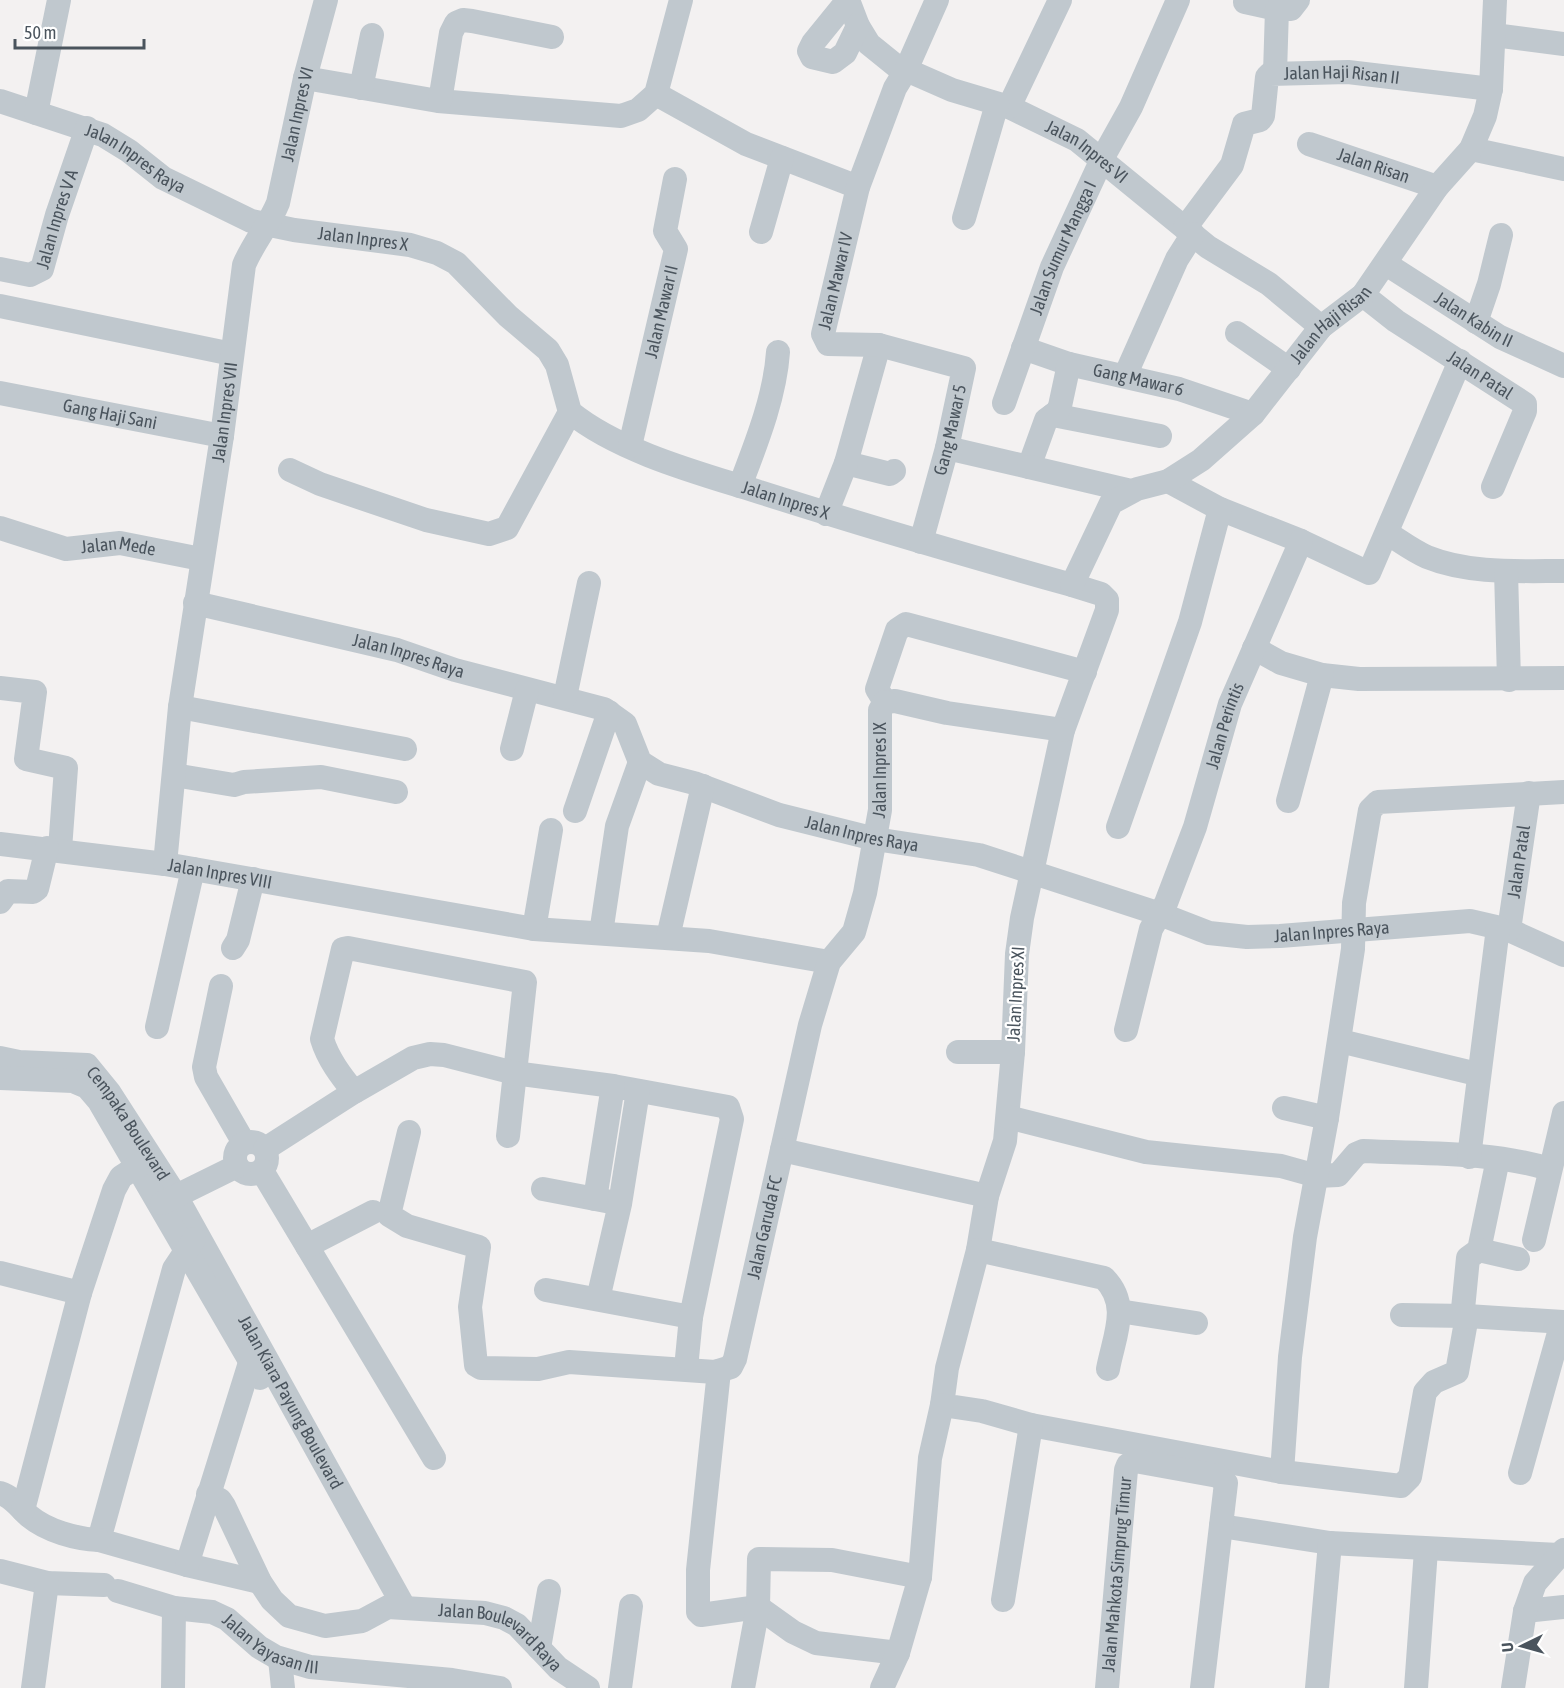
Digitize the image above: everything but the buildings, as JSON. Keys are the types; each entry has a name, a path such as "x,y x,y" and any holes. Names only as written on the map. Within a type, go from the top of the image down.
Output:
{"street":[{"path":"36,113 58,0"},
{"name":"Jalan Inpres VI","path":"266,225 278,204 305,78 326,0"},
{"path":"305,78 440,101 621,116 638,110 656,94 681,0"},
{"path":"848,0 813,43 809,51 812,57 833,62 845,53 858,26"},
{"name":"Jalan Inpres VI","path":"848,0 858,26 869,44 906,70 952,90 1003,106 1060,130 1102,159 1132,187 1208,247 1269,284 1321,327"},
{"name":"Jalan Mawar IV","path":"879,345 828,344 823,334 858,188 894,88 906,70 937,0"},
{"path":"964,218 1003,106 1060,0"},
{"name":"Jalan Sumur Mangga I","path":"1004,403 1052,267 1102,159 1131,107 1178,0"},
{"name":"Jalan Haji Risan","path":"1072,585 1111,502 1131,491 1168,481 1201,460 1253,414 1321,327 1363,294 1386,264 1437,187 1471,149 1485,116 1491,89 1495,0"},
{"path":"1245,2 1287,4 1275,73"},
{"path":"440,101 451,33 456,23 463,20 472,21 552,37"},
{"path":"361,88 372,35"},
{"path":"1494,35 1564,45"},
{"name":"Jalan Haji Risan II","path":"1189,231 1232,165 1244,124 1260,120 1263,116 1267,77 1275,73 1348,72 1491,89"},
{"path":"656,94 725,134 858,188"},
{"name":"Jalan Inpres Raya","path":"0,101 87,128 129,151 163,178 201,199 266,225"},
{"name":"Jalan Inpres V A","path":"0,269 30,275 42,270 57,215 87,128"},
{"name":"Jalan Risan","path":"1309,144 1437,187"},
{"path":"1471,149 1564,169"},
{"path":"762,232 782,158"},
{"name":"Jalan Mawar II","path":"630,446 676,249 665,231 675,179"},
{"name":"Jalan Inpres VII","path":"195,603 222,436 244,265 252,244 266,225"},
{"name":"Jalan Inpres X","path":"266,225 410,245 438,253 456,263 508,316 548,350 557,365 570,411 630,446 826,514 1101,594 1107,600 1107,610 1063,730 1032,872"},
{"path":"1125,376 1189,231"},
{"path":"1476,322 1490,284 1501,235"},
{"name":"Jalan Kabin II","path":"1386,264 1516,346 1564,366"},
{"name":"Jalan Patal","path":"1363,294 1396,321 1525,404 1525,411 1493,488"},
{"path":"0,306 232,354"},
{"path":"1238,333 1289,369"},
{"path":"826,514 846,463 879,345"},
{"name":"Gang Mawar 5","path":"879,345 964,368 947,448 921,542"},
{"name":"Gang Mawar 6","path":"1023,348 1070,364 1179,389 1253,414"},
{"path":"740,486 764,414 777,366 778,352"},
{"path":"1168,481 1220,508 1301,541 1369,573 1460,361"},
{"path":"1029,467 1046,420 1060,406 1070,364"},
{"name":"Gang Haji Sani","path":"0,393 222,436"},
{"path":"290,470 320,484 426,520 489,534 507,528 570,411"},
{"path":"1053,415 1160,436"},
{"path":"947,448 1131,491"},
{"path":"846,463 890,474 894,471"},
{"path":"1118,827 1191,622 1220,508"},
{"name":"Jalan Mede","path":"0,528 66,549 120,543 201,560"},
{"path":"1387,533 1425,556 1449,564 1506,571 1564,572"},
{"name":"Jalan Perintis","path":"1126,1030 1151,929 1160,914 1195,827 1230,704 1301,541"},
{"path":"1506,571 1509,680"},
{"path":"565,697 590,584"},
{"name":"Jalan Inpres Raya","path":"195,603 397,650 455,670 527,690 565,697 609,712 625,724 640,762 659,774 703,786 779,814 875,839 979,855 1160,914 1209,933 1247,937 1355,932 1470,921 1503,929 1564,955"},
{"name":"Jalan Inpres VIII","path":"195,603 180,707 165,864 534,929 709,941 829,962"},
{"name":"Jalan Inpres IX","path":"875,839 880,810 880,710 885,702 878,689 897,630 906,624 1085,672"},
{"path":"1254,648 1281,663 1322,675 1380,680 1564,678"},
{"path":"1288,801 1322,675"},
{"path":"0,688 35,692 26,759 66,768 53,849 37,889 33,892 8,891 0,902"},
{"path":"512,749 527,690"},
{"path":"885,702 895,701 948,713 1063,730"},
{"path":"180,707 405,749"},
{"path":"575,811 609,712"},
{"path":"601,933 617,826 640,762"},
{"path":"174,775 234,785 244,782 321,777 396,792"},
{"path":"668,937 703,786"},
{"path":"1282,1472 1292,1346 1305,1238 1340,1041 1355,932 1354,903 1370,810 1378,802 1564,792"},
{"name":"Jalan Patal","path":"1469,1157 1477,1074 1529,793"},
{"path":"534,929 550,830"},
{"name":"Jalan Garuda FC","path":"719,1371 731,1367 735,1359 810,1025 829,962 854,932 875,839"},
{"path":"0,844 165,864"},
{"path":"157,1027 193,869"},
{"name":"Jalan Inpres XI","path":"882,1688 898,1653 920,1577 930,1458 942,1405 947,1368 978,1250 987,1196 1005,1141 1013,1052 1017,954 1032,872"},
{"path":"233,948 238,940 253,879"},
{"path":"354,1092 340,1074 325,1049 322,1039 343,949 348,948 525,982 508,1136"},
{"path":"221,986 204,1067 209,1085 257,1154 307,1246 434,1458"},
{"path":"1340,1041 1477,1074"},
{"path":"958,1052 1013,1052"},
{"path":"168,1200 237,1166 235,1158 237,1149 257,1154 354,1092 413,1058 430,1054 444,1055 514,1073 722,1104 731,1112 691,1317 687,1358"},
{"name":"Cempaka Boulevard","path":"0,1058 19,1062 87,1065 144,1161"},
{"path":"0,1078 73,1081 87,1088 144,1161 121,1177 114,1190 80,1293 23,1510"},
{"path":"595,1199 613,1086"},
{"path":"598,1299 621,1204 638,1090"},
{"path":"1284,1108 1327,1118"},
{"path":"1534,1240 1564,1113"},
{"path":"1008,1117 1146,1152 1281,1166 1317,1176 1338,1174 1356,1154 1363,1151 1498,1159 1528,1162 1549,1169"},
{"path":"409,1132 389,1215 407,1226 479,1247 470,1307 473,1360 481,1368 538,1369 569,1362 719,1371 698,1570 698,1612 701,1615 710,1615 758,1607 793,1632 816,1643 898,1653"},
{"path":"782,1150 987,1196"},
{"path":"942,1405 1117,1442 1282,1472 1393,1486 1406,1483 1425,1392 1434,1382 1457,1372 1467,1316 1463,1309 1468,1258 1479,1250 1498,1159"},
{"name":"Jalan Kiara Payung Boulevard","path":"144,1161 254,1350 396,1607"},
{"path":"543,1189 621,1204"},
{"path":"307,1246 373,1212"},
{"path":"99,1539 174,1269 192,1242"},
{"path":"978,1250 1104,1278 1114,1288 1120,1301 1108,1369"},
{"path":"1479,1250 1518,1259"},
{"path":"1,1279 80,1293"},
{"path":"546,1290 691,1317"},
{"path":"1119,1311 1196,1323"},
{"path":"1402,1315 1467,1316 1563,1322 1520,1473"},
{"path":"187,1565 254,1350"},
{"path":"1003,1600 1031,1425"},
{"path":"1094,1688 1117,1442"},
{"name":"Jalan Mahkota Simprug Timur","path":"1107,1688 1128,1465 1135,1461 1222,1477 1226,1483 1202,1688"},
{"path":"0,1493 11,1498 38,1522 78,1539 99,1539 187,1565 260,1582"},
{"path":"208,1494 220,1500 224,1506 260,1582 272,1600 289,1616 311,1624 339,1626 396,1607"},
{"path":"1221,1526 1330,1543 1426,1550 1562,1553"},
{"path":"1317,1688 1330,1543"},
{"path":"1416,1688 1426,1550"},
{"path":"1513,1688 1525,1611 1535,1584 1562,1553"},
{"path":"743,1688 758,1607 757,1562 761,1558 832,1560 920,1577"},
{"name":"Jalan Yayasan III","path":"0,1571 47,1583 111,1588 174,1608 212,1612 227,1619 259,1647 280,1659 407,1683 452,1680 500,1688"},
{"path":"33,1688 47,1583"},
{"path":"539,1648 549,1591"},
{"path":"620,1688 631,1606"},
{"name":"Jalan Boulevard Raya","path":"396,1607 485,1613 504,1618 517,1626 558,1668 588,1688"},
{"path":"1525,1611 1564,1607"},
{"path":"173,1688 174,1608"},
{"path":"280,1659 283,1688"}]}
